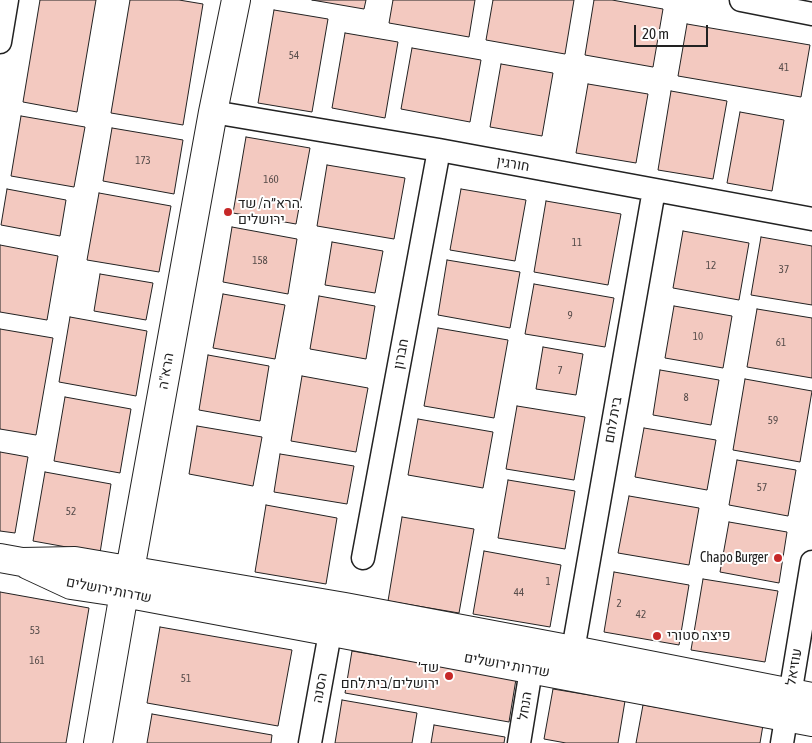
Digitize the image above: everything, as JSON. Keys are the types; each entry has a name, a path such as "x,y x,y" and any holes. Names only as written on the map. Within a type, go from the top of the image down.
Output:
{"street":[{"path":"0,42 7,0"},
{"name":"הרא\"ה","path":"98,743 213,112 236,0"},
{"path":"741,0 812,14"},
{"name":"חורגין","path":"213,112 439,150 812,219"},
{"name":"חברון","path":"363,558 439,150"},
{"name":"בית לחם","path":"573,650 654,190"},
{"name":"שדרות ירושלים","path":"11,560 71,585 127,582 354,609 573,650 796,714"},
{"name":"עוזיאל","path":"796,714 812,562"},
{"name":"שדרות ירושלים","path":"127,582 330,632 531,670 796,714"},
{"name":"הסנה","path":"310,743 330,632"},
{"name":"הנחל","path":"519,743 531,670"}],"building":[{"path":"40,0 96,0 77,112 23,102"},
{"path":"130,0 179,0 203,4 183,125 111,113"},
{"path":"312,0 366,0 364,9"},
{"path":"393,0 475,0 469,37 389,23"},
{"path":"493,0 574,0 565,54 486,40"},
{"path":"594,0 612,0 663,9 653,67 585,55"},
{"path":"274,10 328,19 312,112 258,103"},
{"path":"687,24 810,45 801,97 678,76"},
{"path":"345,33 398,42 385,118 332,108"},
{"path":"412,48 481,60 470,122 401,109"},
{"path":"501,64 553,73 542,136 490,127"},
{"path":"588,84 648,94 636,163 576,153"},
{"path":"671,91 727,101 713,179 658,170"},
{"path":"740,112 784,120 772,191 727,183"},
{"path":"21,116 85,127 74,187 11,176"},
{"path":"112,128 183,140 174,194 103,181"},
{"path":"246,137 310,148 296,224 233,213"},
{"path":"327,165 405,178 394,239 317,226"},
{"path":"7,189 66,200 60,236 1,225"},
{"path":"461,189 526,200 515,261 450,250"},
{"path":"99,193 171,206 159,272 87,260"},
{"path":"546,201 621,214 608,285 534,272"},
{"path":"232,227 297,239 288,294 223,282"},
{"path":"683,231 749,243 739,300 673,288"},
{"path":"761,237 812,246 812,305 751,295"},
{"path":"332,242 383,251 375,293 325,285"},
{"path":"0,245 58,256 47,320 0,312"},
{"path":"447,260 520,272 510,328 438,315"},
{"path":"100,274 153,283 146,320 94,311"},
{"path":"534,284 614,298 605,347 525,334"},
{"path":"223,294 285,305 275,359 213,348"},
{"path":"319,296 375,306 366,359 310,349"},
{"path":"674,306 732,316 723,368 665,358"},
{"path":"757,309 812,318 812,378 747,367"},
{"path":"70,317 147,331 136,396 59,382"},
{"path":"438,328 508,340 494,418 424,406"},
{"path":"0,329 53,338 36,435 0,429"},
{"path":"543,347 583,354 576,395 536,389"},
{"path":"208,355 269,366 260,421 199,410"},
{"path":"660,370 719,380 711,425 653,415"},
{"path":"302,376 368,388 356,452 291,441"},
{"path":"745,379 812,391 800,462 733,450"},
{"path":"65,397 131,409 120,473 54,461"},
{"path":"517,406 585,417 574,480 506,469"},
{"path":"418,419 493,432 483,488 408,475"},
{"path":"197,426 262,437 253,486 189,474"},
{"path":"644,428 716,440 707,490 635,477"},
{"path":"0,452 28,457 15,533 0,531"},
{"path":"280,454 354,466 347,504 274,492"},
{"path":"737,460 796,470 788,516 729,505"},
{"path":"45,472 111,484 100,553 33,541"},
{"path":"508,480 575,491 565,549 498,538"},
{"path":"629,496 699,508 689,565 618,553"},
{"path":"266,505 337,518 326,584 255,572"},
{"path":"402,517 474,529 459,613 388,601"},
{"path":"729,522 787,532 779,583 720,572"},
{"path":"484,551 561,565 550,627 473,614"},
{"path":"614,572 689,585 679,645 604,632"},
{"path":"703,579 778,591 765,662 691,650"},
{"path":"0,592 89,608 66,743 0,743"},
{"path":"160,627 292,650 278,726 147,703"},
{"path":"352,651 516,679 509,722 345,693"},
{"path":"553,689 625,701 618,743 566,743 544,739"},
{"path":"342,700 417,713 412,743 335,743"},
{"path":"643,705 763,725 760,743 636,743"},
{"path":"152,714 272,735 271,743 147,743"},
{"path":"434,725 505,737 504,743 431,743"}],"place":[{"name":"הרא״ה/ שד. ירושלים","path":"228,212"},
{"name":"Chapo Burger","path":"778,558"},
{"name":"פיצה סטורי","path":"657,636"},
{"name":"שד׳ ירושלים/בית לחם","path":"449,676"}]}
